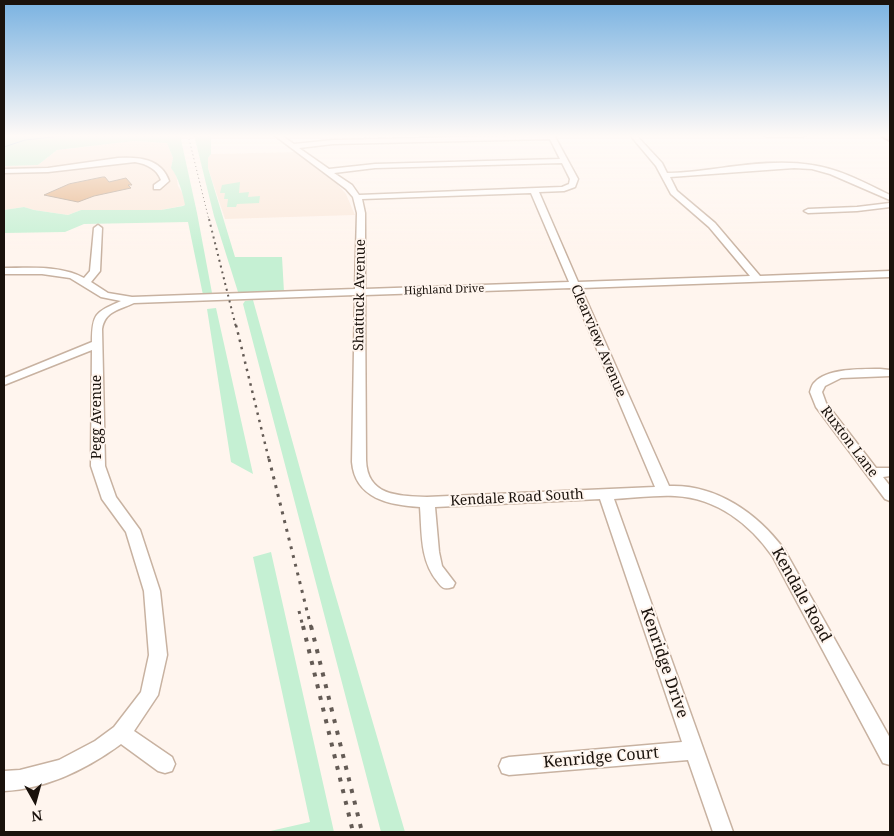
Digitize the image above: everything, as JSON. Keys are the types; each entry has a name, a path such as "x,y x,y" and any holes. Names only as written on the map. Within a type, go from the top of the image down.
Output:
{"street":[{"path":"157,187 165,180 162,174"},
{"path":"333,174 342,180 357,197 559,190 575,183 572,174"},
{"path":"702,174 664,175 674,192 717,231 758,279"},
{"path":"839,174 890,198"},
{"name":"Clearview Avenue","path":"534,191 664,491"},
{"name":"Shattuck Avenue","path":"357,197 361,213 360,474 374,491"},
{"path":"808,211 857,209 890,204"},
{"path":"86,282 95,272 98,228"},
{"name":"Highland Drive","path":"4,271 59,273 86,282 112,298 132,300 890,274"},
{"name":"Pegg Avenue","path":"4,781 20,780 62,769 102,747 121,733 149,695 158,655 152,591 133,530 109,499 98,466 98,291"},
{"path":"99,318 107,311 132,300"},
{"path":"4,382 97,344"},
{"name":"Ruxton Lane","path":"890,373 834,376 817,384 816,394 820,404 890,496"},
{"path":"873,473 890,472"},
{"name":"Kendale Road South","path":"374,491 386,498 398,501 427,502 664,491"},
{"name":"Kendale Road","path":"664,491 694,494 725,503 742,513 769,538 890,756"},
{"name":"Kenridge Drive","path":"605,494 723,832"},
{"path":"427,502 431,552 435,568 447,583"},
{"path":"121,733 166,764"},
{"name":"Kenridge Court","path":"509,766 694,750"}],"shaded area":[{"path":"4,174 176,174 178,186 183,194 186,205 161,210 81,210 68,215 24,207 4,210"},
{"path":"210,174 324,174 346,194 355,215 225,219"}],"green space":[{"path":"175,174 189,174 212,293 203,295 188,222 84,224 65,232 4,233 4,210 24,207 68,215 81,210 161,210 183,206 185,205"},
{"path":"204,174 210,174 235,257 282,257 284,292 238,292 214,216"},
{"path":"240,182 239,193 249,192 248,197 260,196 259,203 237,204 236,207 227,207 228,199 224,199 225,193 220,193 222,185"},
{"path":"253,300 331,580 405,832 381,832 243,304 245,301"},
{"path":"216,308 253,474 231,462 207,309"},
{"path":"271,552 334,832 266,832 310,822 253,557"}],"building":[{"path":"103,177 109,182 126,178 132,185 128,185 131,188 94,196 78,202 44,195 69,184"}],"railway":[{"path":"198,174 209,220"},
{"path":"209,219 236,327"},
{"path":"236,325 269,460"},
{"path":"269,459 311,627"},
{"path":"299,611 303,627"},
{"path":"303,626 353,832"},
{"path":"311,626 362,832"}]}
